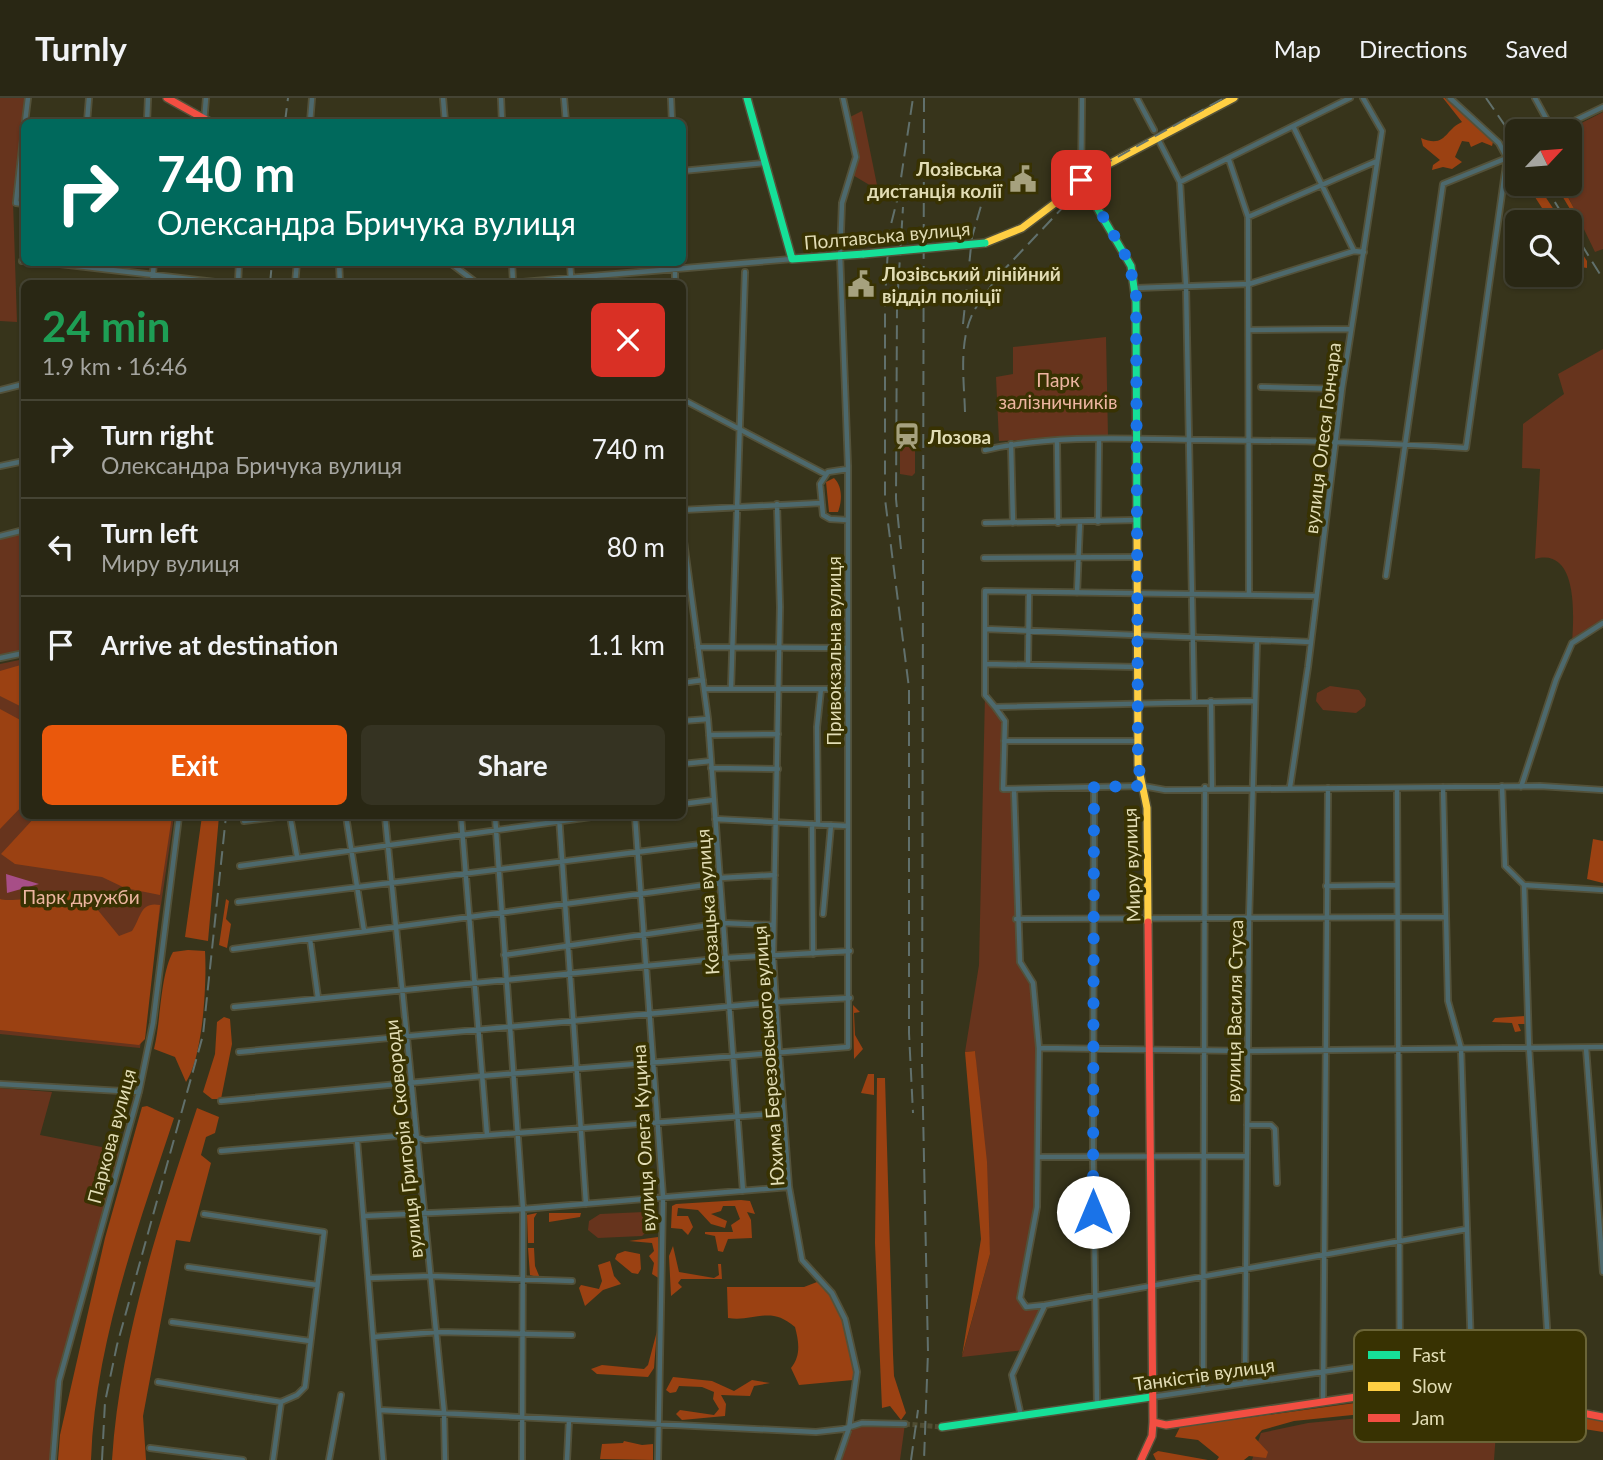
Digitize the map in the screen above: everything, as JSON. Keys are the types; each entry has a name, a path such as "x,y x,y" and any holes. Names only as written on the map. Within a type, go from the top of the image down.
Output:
{"main road":[{"path":"167,98 203,119"},
{"path":"747,98 792,259"},
{"name":"Полтавська вулиця","path":"792,259 1003,240 1020,231 1103,165 1234,98"},
{"name":"Миру вулиця","path":"1081,180 1124,252 1136,288 1138,765 1147,808 1153,1422"},
{"path":"1141,1460 1152,1436 1153,1422 1166,1425 1354,1396"},
{"name":"Танкістів вулиця","path":"942,1427 1151,1397"}],"street":[{"path":"25,119 28,98"},
{"path":"87,119 89,98"},
{"path":"147,119 148,98"},
{"path":"206,98 206,119"},
{"path":"310,119 312,98"},
{"path":"443,98 445,119"},
{"path":"500,98 502,119"},
{"path":"565,98 566,119"},
{"path":"671,98 672,119"},
{"name":"Привокзальна вулиця","path":"779,1052 848,1047 848,469 841,255 842,204 856,158 843,98"},
{"path":"1081,180 1082,98"},
{"path":"1138,98 1154,130"},
{"path":"1180,182 1230,160 1350,98"},
{"name":"вулиця Олеся Гончара","path":"1290,787 1342,389 1382,131 1363,98"},
{"path":"1450,98 1499,143 1505,154"},
{"path":"1535,98 1553,131 1603,107"},
{"path":"1294,128 1354,251"},
{"path":"1158,139 1180,182 1186,285 1194,701"},
{"path":"21,158 16,203 21,204"},
{"path":"1386,576 1403,443 1443,184 1505,159"},
{"path":"1230,160 1248,216 1250,595"},
{"path":"1248,216 1378,160"},
{"path":"686,171 766,163"},
{"path":"985,450 1011,444 1136,439 1336,441 1466,448 1505,172"},
{"path":"1136,288 1249,284 1354,251 1364,252"},
{"path":"548,280 792,259"},
{"path":"87,266 206,280"},
{"path":"152,280 154,266"},
{"path":"458,266 474,280"},
{"path":"570,266 571,278"},
{"path":"675,266 676,280"},
{"path":"731,688 744,272"},
{"path":"1249,330 1351,329"},
{"path":"0,390 21,385"},
{"path":"1261,387 1342,389"},
{"path":"686,401 825,474 848,469"},
{"path":"1098,522 1099,440"},
{"path":"1057,442 1058,523"},
{"path":"1011,444 1013,523"},
{"path":"0,466 21,462"},
{"path":"825,474 820,482 821,503 827,518 848,520"},
{"path":"686,509 821,503"},
{"name":"Юхима Березовського вулиця","path":"777,505 778,769 773,956 779,1052 789,1187 802,1260 832,1293 845,1319 858,1371 849,1428 838,1460"},
{"path":"985,523 1137,520"},
{"path":"1077,593 1080,522"},
{"path":"0,536 21,531"},
{"path":"984,558 1137,556"},
{"name":"Козацька вулиця","path":"686,557 708,719 743,1191"},
{"path":"1316,596 985,591 985,695 1004,721 1003,789 1143,786 1165,790 1205,787 1502,786 1603,790"},
{"path":"1028,592 1028,664"},
{"path":"1521,787 1556,680 1572,643 1603,622"},
{"path":"985,629 1311,642"},
{"name":"вулиця Василя Стуса","path":"1245,1383 1249,920 1257,640"},
{"path":"698,647 847,648"},
{"path":"0,658 21,654"},
{"path":"985,664 1138,667"},
{"path":"686,682 703,680"},
{"path":"704,689 846,689"},
{"path":"813,954 817,727 821,690"},
{"path":"995,707 1138,701 1254,701"},
{"path":"1211,701 1212,787"},
{"path":"686,721 708,719"},
{"path":"709,735 778,734"},
{"path":"1004,741 1138,741"},
{"path":"686,764 711,761"},
{"path":"711,768 778,769"},
{"path":"1502,786 1506,866 1524,885 1529,1047 1547,1330"},
{"path":"1094,787 1093,1156 1097,1405"},
{"path":"1203,1388 1205,787"},
{"path":"1443,787 1449,1006 1461,1048 1470,1330"},
{"path":"1323,1400 1328,788"},
{"path":"1397,788 1396,1047 1400,1330"},
{"path":"1014,789 1016,919 1020,962 1033,983 1039,1048 1037,1207 1020,1298 1027,1307 1466,1229"},
{"path":"686,803 713,800"},
{"name":"Паркова вулиця","path":"53,1460 59,1381 139,1092 165,950 179,819"},
{"path":"244,821 261,819"},
{"path":"288,819 297,856"},
{"path":"346,819 364,931"},
{"name":"вулиця Григорія Сковороди","path":"384,819 437,1332 445,1460"},
{"path":"461,819 487,1135"},
{"path":"495,819 523,1209 522,1460"},
{"path":"240,866 553,819"},
{"path":"559,819 586,1203"},
{"name":"вулиця Олега Куцина","path":"635,819 663,1197 657,1460"},
{"path":"715,820 848,826"},
{"path":"823,914 831,825"},
{"path":"238,902 717,842"},
{"path":"233,949 775,875"},
{"path":"1326,886 1396,885"},
{"path":"1524,885 1603,890"},
{"path":"1016,919 1095,921 1446,917"},
{"path":"504,955 723,923 773,925"},
{"path":"310,939 318,998"},
{"path":"234,1007 726,958 850,951"},
{"path":"239,1052 650,1016 776,1002 850,998"},
{"path":"1039,1048 1248,1051 1396,1047 1603,1047"},
{"path":"1586,1048 1603,1272"},
{"path":"221,1101 779,1052"},
{"path":"0,1084 139,1092"},
{"path":"221,1151 357,1140 417,1137 425,1140 519,1134 783,1114"},
{"path":"1247,1125 1271,1125 1275,1129 1277,1183"},
{"path":"357,1140 383,1460"},
{"path":"1039,1157 1150,1154 1247,1156"},
{"path":"364,1216 425,1211 523,1209 789,1187"},
{"path":"158,1382 281,1402 305,1387 324,1232 204,1214"},
{"path":"188,1267 317,1285"},
{"path":"370,1278 431,1276 572,1281"},
{"path":"1021,1416 1012,1375 1045,1305"},
{"path":"172,1322 310,1341"},
{"path":"373,1337 437,1332 572,1335"},
{"name":"Танкістів вулиця","path":"1151,1397 1354,1368"},
{"path":"329,1460 341,1395"},
{"path":"273,1460 281,1402"},
{"path":"379,1410 816,1432 849,1428 862,1423 905,1424"},
{"path":"567,1460 569,1420"},
{"path":"150,1448 243,1460"}],"green space":[{"path":"0,98 27,98 24,119 21,119 21,142 13,201 17,322 0,321"},
{"path":"1443,98 1493,142 1492,146 1482,142 1471,147 1469,142 1462,141 1455,157 1462,162 1452,169 1443,167 1432,170 1433,165 1440,160 1423,146 1421,138 1429,141 1440,140 1462,122"},
{"path":"862,111 878,190 851,174 856,157 846,119"},
{"path":"1603,112 1603,249 1595,252 1582,225 1582,210 1575,210 1568,196 1582,196 1582,123"},
{"path":"1534,196 1545,196 1554,210 1543,210"},
{"path":"1562,196 1567,196 1575,210 1571,210"},
{"path":"1582,253 1587,261 1587,268 1582,267"},
{"name":"Парк залізничників","path":"1106,337 1108,437 999,441 996,377 1013,374 1013,347"},
{"path":"1603,349 1603,623 1572,643 1573,601 1566,573 1559,563 1549,558 1535,559 1540,469 1522,468 1523,424 1564,394 1558,374"},
{"path":"900,443 915,443 915,473 912,476 900,474"},
{"path":"834,478 841,494 840,503 838,512 829,512 826,482"},
{"path":"21,531 21,654 0,658 0,536"},
{"name":"Парк дружби","path":"21,660 21,819 174,819 140,1048 0,1034 0,664"},
{"path":"21,665 21,706 0,696 0,671"},
{"path":"1330,686 1359,690 1366,699 1365,706 1356,713 1323,710 1316,701 1317,693"},
{"path":"985,695 1003,716 1003,789 1014,789 1020,962 1033,983 1039,1047 1037,1207 1020,1298 1027,1307 1045,1305 1024,1350 962,1357 990,1254 975,1051 965,1052 979,965"},
{"path":"0,709 21,720 21,807 0,829"},
{"path":"33,819 172,819 160,895 125,888 102,877 15,864 1,854"},
{"path":"202,819 219,819 208,941 185,937"},
{"path":"1593,839 1603,841 1603,883 1587,879"},
{"path":"73,892 88,898 119,936 132,931 145,908 153,904 160,905 145,1039 139,1045 0,1030 0,899 24,899"},
{"path":"226,899 229,901 226,919 231,924 227,948 219,945"},
{"path":"205,951 205,981 200,1038 186,1082 175,1057 154,1049 169,962 173,952"},
{"path":"853,1005 860,1012 854,1013 855,1035 863,1049 854,1059"},
{"path":"1525,1016 1526,1024 1518,1024 1521,1031 1515,1032 1512,1023 1492,1022 1495,1018"},
{"path":"224,1017 230,1019 232,1044 221,1099 212,1099 203,1092 215,1054 217,1022"},
{"path":"975,1051 987,1162 990,1254 962,1356 981,1239 965,1052"},
{"path":"868,1074 874,1074 874,1095 861,1093"},
{"path":"877,1078 885,1078 894,1376 906,1413 901,1420 890,1406 882,1408 875,1243"},
{"path":"0,1088 52,1092 40,1135 122,1151 59,1381 52,1460 0,1460"},
{"path":"147,1106 174,1118 120,1286 101,1373 91,1460 58,1460 60,1435 105,1238 142,1107"},
{"path":"197,1108 219,1117 215,1133 206,1137 201,1155 211,1163 190,1242 176,1240 143,1416 146,1460 112,1460 116,1415 132,1326 169,1194"},
{"path":"750,1201 755,1214 747,1212 751,1220 752,1238 728,1239 723,1252 718,1251 715,1236 705,1232 733,1232 731,1225 740,1219 735,1206 723,1206 721,1211 711,1214 727,1221 725,1228 711,1224 698,1210 678,1208 677,1216 688,1216 693,1227 688,1235 682,1229 671,1228 672,1206 676,1204"},
{"path":"644,1212 650,1218 651,1227 642,1236 598,1238 588,1230 589,1221 600,1214"},
{"path":"537,1213 534,1218 534,1243 528,1243 527,1215"},
{"path":"549,1213 581,1213 580,1217 549,1222"},
{"path":"658,1237 660,1279 652,1274 654,1263 649,1256 654,1251 652,1243 629,1241"},
{"path":"673,1246 679,1272 714,1278 719,1275 718,1264 721,1264 722,1279 681,1279 678,1283 682,1287 671,1296 669,1256"},
{"path":"528,1248 534,1248 535,1266 540,1278 530,1275"},
{"path":"625,1251 640,1254 641,1269 638,1274 632,1273 615,1259 617,1254"},
{"path":"610,1261 614,1276 621,1284 603,1290 585,1306 579,1288 581,1285 599,1289 602,1281 598,1265"},
{"path":"817,1282 841,1312 853,1355 853,1380 799,1385 791,1368 798,1349 795,1327 778,1317 728,1318 727,1287 804,1287"},
{"path":"657,1331 654,1368 648,1377 597,1374 591,1369 602,1365 644,1369 648,1365"},
{"path":"673,1377 712,1381 734,1391 752,1380 770,1383 754,1386 750,1396 721,1395 726,1404 725,1416 682,1420 676,1414 680,1410 714,1415 719,1409 713,1399 714,1392 702,1387 679,1386 676,1392 670,1393 666,1390"},
{"path":"1354,1403 1354,1415 1294,1421 1262,1430 1255,1438 1268,1452 1266,1458 1249,1456 1244,1460 1217,1460 1219,1457 1198,1440 1175,1437 1180,1427"},
{"path":"1586,1417 1603,1420 1603,1432 1586,1429"},
{"path":"1354,1419 1354,1442 1495,1442 1494,1460 1252,1460 1261,1433 1308,1423"},
{"path":"856,1424 905,1424 900,1460 838,1460 846,1433"},
{"path":"624,1441 642,1445 653,1444 653,1460 600,1459 602,1444"},
{"path":"1158,1451 1208,1460 1156,1460 1153,1454"}],"shaded area":[{"path":"6,874 39,884 7,893"}],"tunnel":[{"path":"905,1424 942,1427"}],"railway":[{"path":"285,119 288,98"},
{"path":"898,198 913,98"},
{"path":"924,98 922,1062 928,1352 924,1460"},
{"path":"975,309 998,276 1103,165 1224,98"},
{"path":"1486,98 1505,126"},
{"path":"963,324 972,237 985,192 984,169"},
{"path":"900,189 889,232 885,299 885,499 909,688 909,1033 913,1113"},
{"path":"1551,196 1560,210"},
{"path":"901,549 896,499 897,306 903,207"},
{"path":"1582,245 1603,279"},
{"path":"270,280 272,266"},
{"path":"965,412 963,356 967,328 979,303"},
{"path":"102,1460 105,1402 117,1345 203,1035 226,819"},
{"path":"911,1460 918,1410"}],"traffic: fast":[{"path":"747,98 792,259 864,254"},
{"path":"1081,180 1131,266 1136,302 1137,537"},
{"path":"864,254 985,243"},
{"path":"942,1427 1151,1397"}],"traffic: slow":[{"path":"985,243 1022,228 1103,167 1234,98"},
{"path":"1137,537 1138,765 1147,808 1148,922"}],"traffic: jam":[{"path":"167,98 205,119"},
{"path":"1141,1460 1152,1436 1153,1422 1148,922"},
{"path":"1153,1422 1166,1425 1354,1397"},
{"path":"1586,1414 1603,1417"}],"place":[{"name":"Лозівська дистанція колії","path":"1023,179"},
{"name":"Лозівський лінійний відділ поліції","path":"861,284"},
{"name":"Лозова","path":"907,436"}],"route":[{"path":"1081,180 1124,252 1131,266 1136,288 1138,765 1143,786 1094,787 1093,1212"}]}
